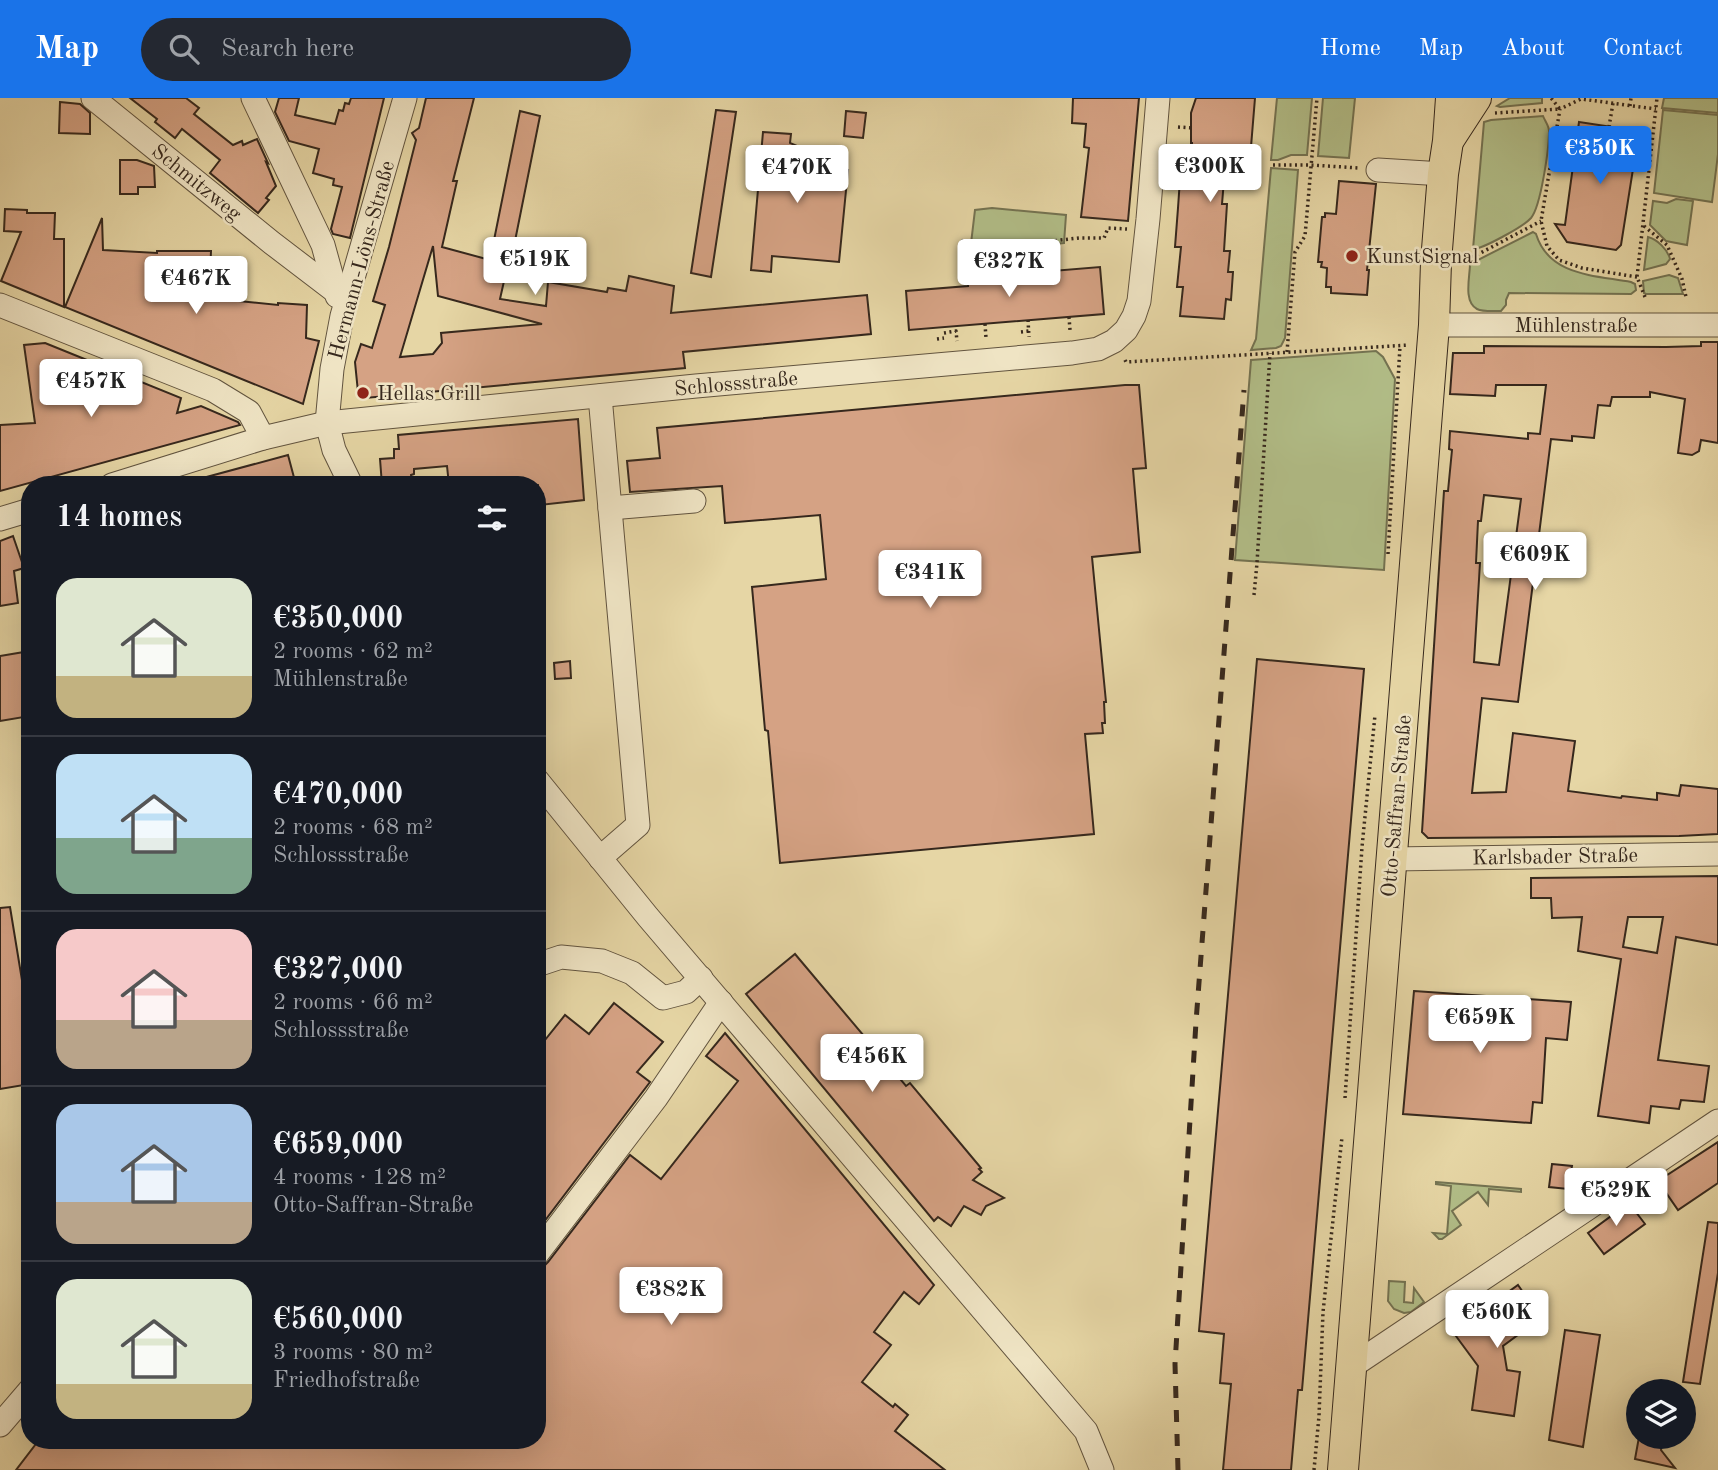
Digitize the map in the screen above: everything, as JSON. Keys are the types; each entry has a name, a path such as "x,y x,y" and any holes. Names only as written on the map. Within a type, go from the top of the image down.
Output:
{"main road":[{"name":"Otto-Saffran-Straße","path":"1343,1470 1434,325 1443,174 1448,141 1466,100"}],"street":[{"name":"Schmitzweg","path":"93,98 335,291"},
{"path":"253,98 323,245 342,316"},
{"name":"Hermann-Löns-Straße","path":"327,423 332,369 342,316 405,98"},
{"path":"1114,341 1126,330 1139,301 1158,98"},
{"path":"1378,170 1443,174"},
{"path":"0,305 213,390 249,412 263,438"},
{"name":"Mühlenstraße","path":"1434,325 1718,325"},
{"name":"Schlossstraße","path":"142,476 263,438 327,423 1072,353 1098,349 1114,341"},
{"path":"600,396 638,825 600,858"},
{"path":"327,423 334,450 347,476"},
{"path":"610,508 694,501"},
{"path":"0,519 21,513"},
{"path":"546,791 648,917 1086,1431 1102,1470"},
{"name":"Karlsbader Straße","path":"1392,859 1718,854"},
{"path":"546,962 561,957 602,961 632,973 663,998 686,992 701,978"},
{"path":"546,1242 656,1098 720,1002"},
{"path":"1351,1367 1718,1121"},
{"path":"0,1425 21,1400"}],"path":[{"path":"1287,352 1295,252 1305,236 1317,98"},
{"path":"1551,98 1560,109 1541,221 1547,246 1559,260 1582,268 1637,277"},
{"path":"1630,106 1631,98"},
{"path":"1645,297 1637,277 1657,98"},
{"path":"1466,100 1486,113 1560,109 1581,99 1656,109"},
{"path":"1609,127 1613,103"},
{"path":"1273,165 1378,170"},
{"path":"1436,262 1471,258 1541,221"},
{"path":"1644,226 1667,245 1682,279 1686,297"},
{"path":"961,240 970,250 1079,238 1104,238 1108,228 1147,230"},
{"path":"1070,327 1079,326"},
{"path":"1021,332 1029,331"},
{"path":"937,339 944,333"},
{"path":"986,336 994,335"},
{"path":"1114,341 1126,362 1400,346 1388,554"},
{"path":"1254,595 1270,353"},
{"path":"1344,1101 1362,846 1376,706"},
{"path":"1314,1470 1323,1312 1342,1128"}],"green space":[{"path":"1277,98 1312,98 1307,155 1291,155 1271,160"},
{"path":"1323,98 1355,98 1349,158 1318,156"},
{"path":"1510,98 1542,98 1542,103 1497,106"},
{"path":"1664,98 1718,98 1718,113 1662,108"},
{"path":"1663,110 1718,115 1718,154 1712,202 1654,193"},
{"path":"1543,116 1549,129 1549,139 1535,212 1527,222 1512,231 1473,249 1484,122"},
{"path":"1271,168 1298,170 1285,338 1281,346 1276,348 1251,350 1256,339"},
{"path":"1676,199 1693,201 1687,245 1666,241 1650,225 1653,201 1667,203"},
{"path":"992,208 1066,215 1064,243 970,252 975,210"},
{"path":"1533,232 1542,248 1562,266 1588,275 1631,282 1635,284 1636,290 1631,294 1509,293 1506,305 1501,311 1485,311 1473,306 1469,295 1470,264"},
{"path":"1648,237 1662,245 1670,259 1666,264 1644,270"},
{"path":"1669,275 1678,278 1683,294 1644,293 1643,281"},
{"path":"1376,351 1383,357 1395,379 1384,570 1235,560 1251,360"},
{"path":"1436,1182 1521,1189 1521,1192 1489,1189 1488,1205 1478,1192 1452,1211 1461,1225 1442,1239 1439,1239 1433,1233 1447,1234 1451,1186"},
{"path":"1389,1281 1405,1282 1404,1302 1413,1303 1414,1288 1424,1302 1411,1312 1404,1313 1394,1309 1388,1301"}],"building":[{"path":"130,98 186,98 199,108 194,114 233,145 242,141 243,145 257,139 276,186 266,198 269,200 258,213 210,173 220,160 182,129 175,138 155,122 157,119"},
{"path":"279,98 299,98 295,115 335,124 339,110 343,111 345,103 349,104 351,98 384,98 350,238 333,234 331,229 342,187 333,185 334,179 313,173 319,149 289,141 275,112"},
{"path":"426,98 474,98 453,181 457,181 442,247 490,260 520,111 540,116 513,251 511,250 500,299 546,306 548,282 607,292 608,288 626,291 629,276 674,286 671,313 867,295 871,334 683,352 685,368 365,398 358,392 355,362 361,344 372,348 385,305 373,301 416,140 412,133 419,128","holes":["433,246 438,296 542,324 441,333 442,343 433,354 400,357"]},
{"path":"1073,98 1139,98 1128,221 1081,217 1089,148 1084,147 1086,124 1072,123"},
{"path":"1196,98 1255,98 1250,159 1226,156 1222,204 1227,204 1224,251 1230,251 1228,272 1233,272 1231,300 1226,299 1224,319 1180,316 1183,287 1177,287 1181,247 1175,247 1180,179 1194,180 1191,113"},
{"path":"60,102 80,104 90,113 90,134 59,133"},
{"path":"716,110 736,112 711,277 691,273"},
{"path":"846,111 866,113 863,138 844,136"},
{"path":"1579,122 1639,131 1621,245 1616,250 1567,242 1555,224 1565,225"},
{"path":"763,132 791,134 790,143 822,157 835,158 834,169 848,170 839,262 772,256 771,272 751,270"},
{"path":"120,160 137,160 154,166 155,187 138,187 138,194 120,194"},
{"path":"1339,181 1376,184 1367,295 1331,293 1331,287 1326,287 1327,268 1321,267 1322,262 1318,262 1322,217 1325,217 1325,213 1336,214"},
{"path":"5,209 27,210 27,213 55,213 54,239 64,239 64,307 1,281 21,232 4,231"},
{"path":"102,218 103,250 157,253 211,251 209,298 307,305 306,338 319,341 303,404 65,307"},
{"path":"1100,267 1104,314 909,330 906,291 968,286 968,278"},
{"path":"1701,342 1718,342 1718,443 1701,440 1699,451 1692,455 1678,453 1685,399 1650,392 1650,397 1612,397 1610,406 1598,405 1594,438 1572,436 1572,441 1551,439 1518,702 1482,698 1472,793 1506,792 1513,733 1575,741 1568,791 1657,800 1657,793 1679,796 1681,785 1718,789 1718,834 1428,838 1422,832 1444,491 1448,491 1452,450 1449,449 1450,431 1528,439 1528,433 1540,434 1546,385 1496,385 1495,396 1450,394 1453,353 1484,353 1484,346 1701,346","holes":["1484,495 1521,499 1499,665 1474,662 1480,563 1476,563 1478,521 1481,521"]},
{"path":"45,343 181,398 177,413 201,406 240,425 55,476 21,476 21,485 0,491 0,425 35,423 24,345"},
{"path":"1139,385 1146,468 1133,469 1140,552 1092,557 1106,702 1103,733 1085,734 1094,834 780,863 752,587 826,579 820,515 725,523 722,486 630,492 627,461 660,458 657,428"},
{"path":"578,419 584,500 546,504 546,476 448,476 447,466 414,469 411,476 381,476 380,459 394,458 394,449 399,449 398,435"},
{"path":"288,455 294,476 210,476"},
{"path":"13,536 21,559 21,569 14,571 18,603 0,606 0,541"},
{"path":"21,652 21,718 0,721 0,656"},
{"path":"1257,659 1364,669 1302,1390 1298,1390 1291,1470 1223,1470 1231,1384 1220,1383 1224,1334 1199,1331"},
{"path":"570,661 571,678 555,679 554,663"},
{"path":"1718,876 1718,945 1676,937 1658,1060 1709,1066 1704,1102 1681,1100 1679,1109 1651,1106 1649,1123 1598,1116 1621,959 1578,951 1582,917 1552,918 1551,898 1531,898 1531,878","holes":["1628,917 1663,917 1657,953 1623,947"]},
{"path":"10,907 21,974 21,1086 0,1089 0,908"},
{"path":"795,954 906,1086 910,1083 981,1168 979,1169 982,1172 973,1180 1004,1198 986,1206 981,1215 964,1206 951,1226 938,1217 934,1221 746,994"},
{"path":"1414,991 1571,1002 1567,1040 1546,1038 1542,1103 1533,1102 1531,1123 1403,1114"},
{"path":"614,1003 663,1042 637,1072 650,1082 546,1219 546,1039 565,1015 589,1034"},
{"path":"725,1033 934,1285 919,1304 904,1292 874,1332 891,1345 862,1382 893,1407 895,1404 908,1415 895,1431 945,1470 16,1470 32,1449 546,1449 546,1264 630,1155 661,1179 738,1081 706,1056"},
{"path":"1718,1142 1718,1183 1678,1210 1658,1181"},
{"path":"1552,1164 1572,1166 1568,1189 1549,1187"},
{"path":"1629,1203 1645,1224 1604,1254 1588,1233"},
{"path":"1708,1222 1718,1223 1718,1273 1700,1384 1696,1384 1696,1379 1683,1379"},
{"path":"1518,1285 1541,1318 1503,1346 1507,1370 1520,1372 1514,1416 1472,1410 1478,1366 1453,1332"},
{"path":"1565,1330 1600,1335 1583,1447 1549,1440"},
{"path":"1637,1449 1661,1449 1675,1468 1635,1459"}],"railway":[{"path":"1178,1470 1175,1364 1196,1022 1244,390"}],"place":[{"name":"KunstSignal","path":"1352,256"},
{"name":"Hellas Grill","path":"363,393"}]}
